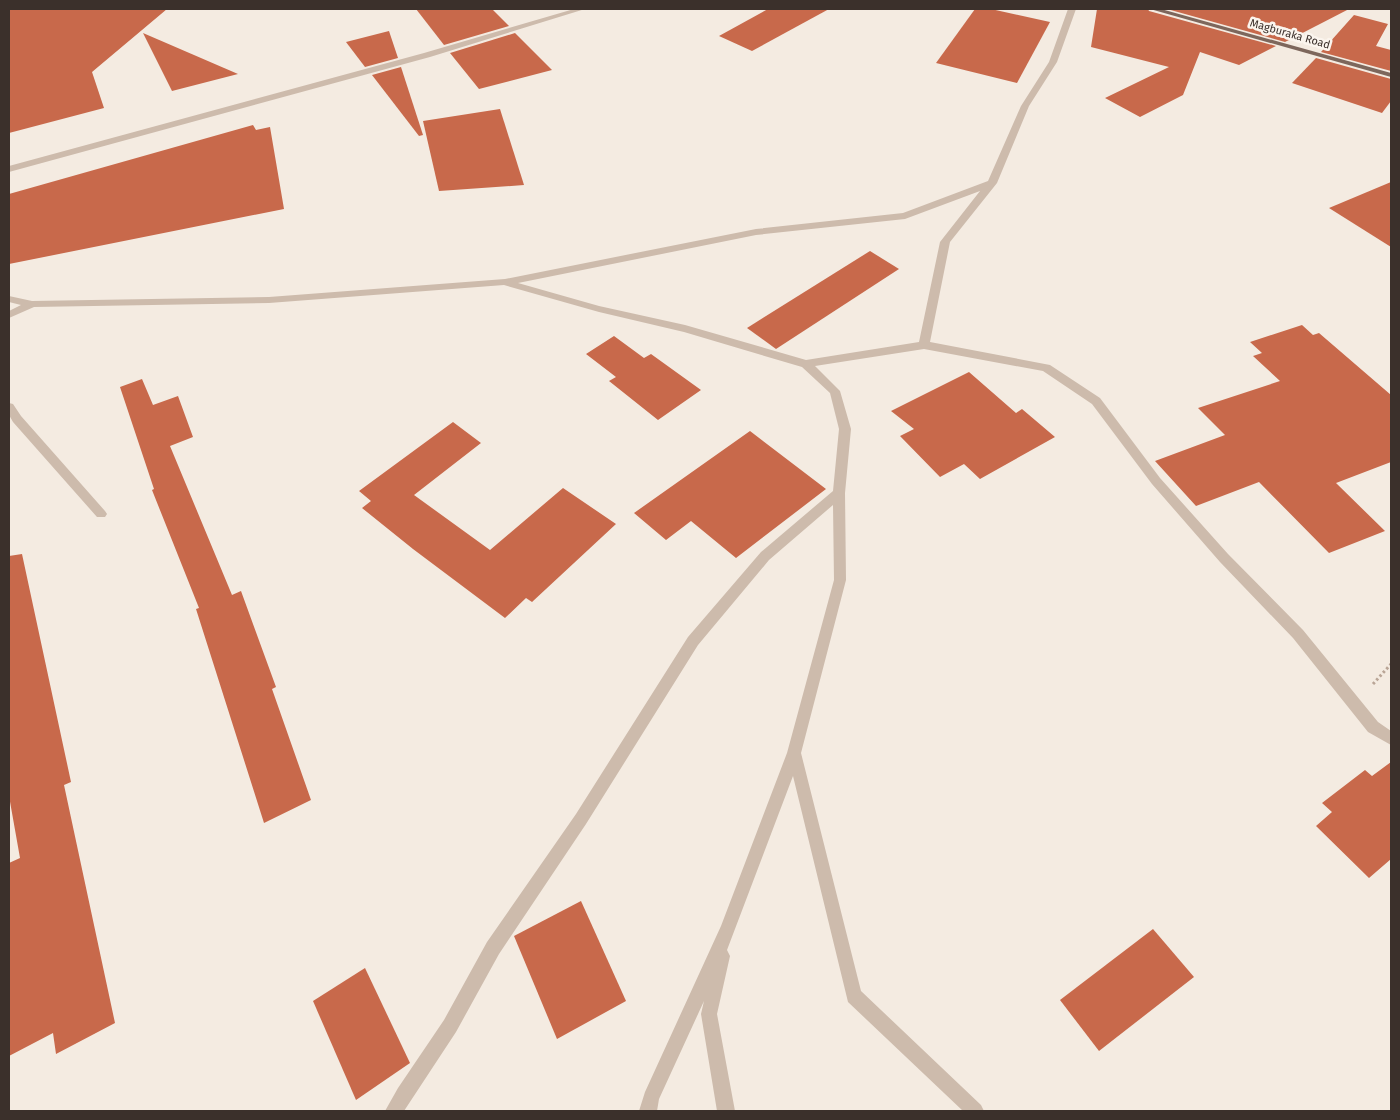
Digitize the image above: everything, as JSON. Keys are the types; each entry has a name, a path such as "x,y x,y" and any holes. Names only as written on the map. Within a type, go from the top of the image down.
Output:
{"main road":[{"name":"Magburaka Road","path":"1154,9 1391,75"}],"street":[{"path":"9,169 427,55 581,9"},
{"path":"924,345 945,242 992,183 1025,106 1053,62 1072,9"},
{"path":"9,299 32,304 269,300 505,282 756,232 905,216 992,183"},
{"path":"505,282 599,309 685,329 806,364 924,345 1046,368 1096,401 1156,481 1224,558 1298,634 1373,727 1391,739"},
{"path":"9,315 32,304"},
{"path":"648,1111 651,1098 728,929 794,753 840,580 839,494 845,429 835,392 806,364"},
{"path":"9,408 16,419 101,514"},
{"path":"394,1111 450,1026 493,948 582,819 693,641 765,556 839,494"},
{"path":"794,753 854,996 975,1111"},
{"path":"726,1111 709,1014 728,929"}],"building":[{"path":"9,9 167,9 92,72 104,108 9,133"},
{"path":"416,9 492,9 509,26 444,45"},
{"path":"768,9 829,9 752,51 719,36"},
{"path":"975,9 991,9 1050,22 1017,83 936,63"},
{"path":"1097,9 1148,9 1149,11 1276,46 1239,65 1200,52 1183,95 1140,117 1105,98 1169,67 1091,47"},
{"path":"1167,9 1349,9 1285,42"},
{"path":"1354,15 1388,24 1376,46 1391,50 1391,71 1321,52"},
{"path":"389,31 398,58 365,67 346,42"},
{"path":"143,33 238,74 172,91"},
{"path":"515,33 552,70 479,89 450,53"},
{"path":"1316,58 1391,79 1391,101 1382,113 1292,83"},
{"path":"401,67 423,135 419,136 372,75"},
{"path":"500,109 524,185 439,191 423,121"},
{"path":"253,125 256,130 270,127 284,209 9,264 9,194"},
{"path":"1391,182 1391,247 1329,208"},
{"path":"870,251 899,269 776,349 747,328"},
{"path":"1302,325 1313,335 1319,333 1391,395 1391,462 1336,483 1385,531 1329,553 1259,482 1196,506 1155,461 1225,435 1198,408 1280,381 1253,356 1262,353 1250,342"},
{"path":"614,336 644,358 651,354 701,390 658,420 609,381 616,377 586,354"},
{"path":"969,372 1016,413 1022,409 1055,437 980,479 964,464 940,477 900,436 914,429 891,411"},
{"path":"142,379 153,405 178,396 193,437 170,446 232,595 241,591 276,687 272,689 311,800 264,823 196,609 199,608 152,490 154,489 120,387"},
{"path":"453,422 481,443 414,495 490,550 563,488 616,524 532,602 526,598 505,618 362,508 371,501 359,491"},
{"path":"750,431 826,489 736,558 691,521 666,540 634,513"},
{"path":"22,554 71,782 64,785 115,1023 56,1054 53,1033 9,1056 9,863 20,858 9,796 9,556"},
{"path":"1391,762 1391,859 1369,878 1316,826 1332,812 1322,803 1365,770 1372,776"},
{"path":"581,901 626,1001 557,1039 514,936"},
{"path":"1153,929 1194,977 1099,1051 1060,1000"},
{"path":"365,968 410,1063 356,1100 313,1001"}]}
